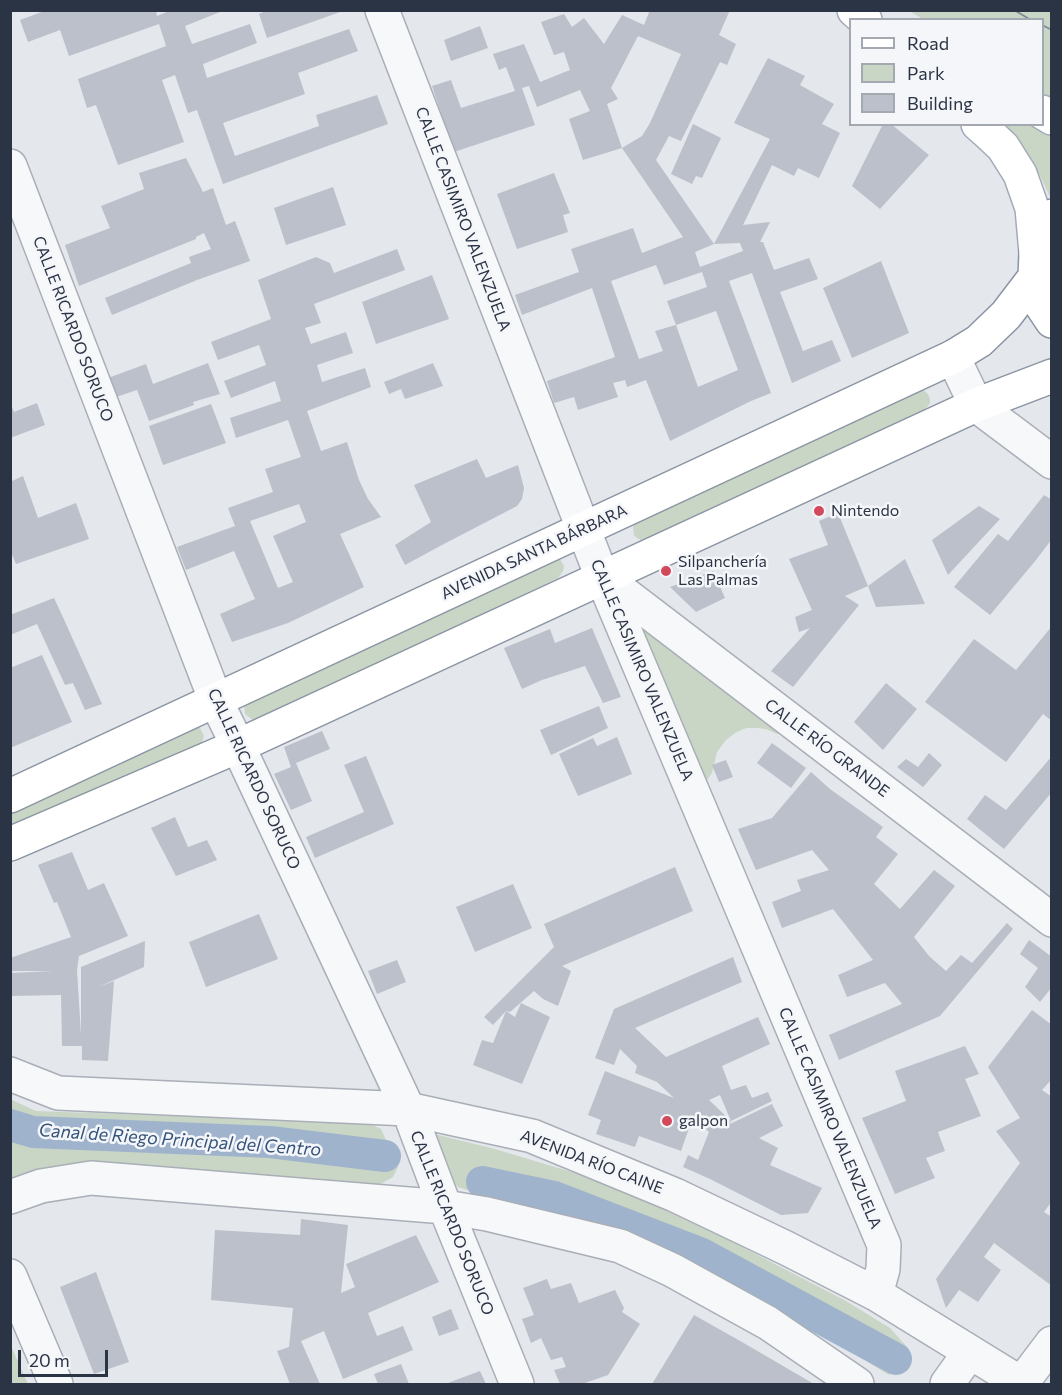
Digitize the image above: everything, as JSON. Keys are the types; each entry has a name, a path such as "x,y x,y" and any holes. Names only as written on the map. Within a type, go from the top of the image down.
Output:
{"main road":[{"path":"981,126 1002,147 1020,174 1032,208 1035,265 1042,306 1052,321"},
{"path":"1035,265 1046,224 1052,216"},
{"name":"AVENIDA SANTA BÁRBARA","path":"10,796 953,357 979,341 1006,315 1035,265"},
{"path":"10,844 238,746 976,405 1052,376"}],"street":[{"name":"CALLE CASIMIRO VALENZUELA","path":"382,10 602,577 884,1245 882,1269 876,1294"},
{"name":"CALLE RICARDO SORUCO","path":"10,166 216,701 408,1108 445,1207 517,1384"},
{"path":"953,357 976,405 1052,462"},
{"name":"CALLE RÍO GRANDE","path":"602,577 1052,920"},
{"name":"AVENIDA RÍO CAINE","path":"10,1074 58,1093 408,1108 532,1136 675,1195 876,1294 1022,1384"},
{"path":"10,1197 41,1186 91,1178 445,1207 487,1214 620,1246 672,1270 768,1323 857,1384"},
{"path":"10,1276 56,1384"},
{"path":"1022,1384 1052,1343"},
{"path":"947,1384 970,1352"}],"green space":[{"path":"909,11 1051,11 1051,100 1044,96 1044,18 921,18"},
{"path":"1001,126 1036,126 1051,135 1052,195 1050,197 1036,167 1023,148"},
{"path":"922,389 930,399 924,411 650,539 641,540 634,535 635,522"},
{"path":"559,558 564,566 558,578 262,719 253,720 245,714 246,701"},
{"path":"647,628 781,730 777,734 766,729 746,728 735,733 717,752 712,773 707,780 645,638 644,632"},
{"path":"195,726 200,728 204,736 201,745 11,830 10,809"},
{"path":"10,1099 36,1111 369,1123 381,1129 398,1167 393,1177 375,1187 81,1165 49,1167 11,1178"},
{"path":"434,1134 495,1149 605,1182 725,1238 846,1301 890,1328 908,1348 889,1375 711,1264 629,1230 547,1206 478,1194 458,1187 447,1175"},
{"path":"11,1346 28,1384 11,1384"}],"building":[{"path":"47,10 156,10 157,16 172,10 225,10 185,26 192,44 250,24 257,43 203,64 207,78 349,29 358,51 298,73 305,94 223,123 235,156 319,126 316,115 377,95 388,124 223,184 197,110 188,113 175,75 162,80 184,142 118,165 96,105 87,108 78,79 166,46 159,24 69,56 60,30 28,42 20,20"},
{"path":"268,10 343,11 267,38 259,14"},
{"path":"650,10 730,10 719,35 736,44 727,65 720,62 681,141 669,136 656,160 714,244 770,139 734,123 768,58 805,76 800,85 834,104 822,124 840,133 819,178 798,168 794,176 772,165 743,225 770,222 760,242 763,242 774,270 809,258 818,279 780,292 803,351 832,340 841,361 792,383 752,273 729,281 771,393 670,441 646,380 627,387 625,380 613,383 618,397 578,410 574,397 554,403 547,381 615,357 592,288 522,315 515,295 579,272 571,249 633,228 642,253 683,237 622,148 583,160 569,119 590,111 580,90 537,107 529,86 522,88 535,125 454,152 432,86 451,80 461,108 515,91 506,67 499,70 493,54 524,44 540,82 570,70 564,52 554,55 541,22 564,14 572,27 584,18 604,44 622,15 644,25","holes":["638,36 681,54 642,136 622,148 607,104 618,99 611,88","740,243 743,251 700,267 695,252 714,244","656,265 664,285 702,272 707,287 667,301 676,325 655,331 663,351 639,359 611,281","716,311 738,370 698,387 676,325"]},
{"path":"480,26 488,48 451,61 444,40"},
{"path":"693,124 721,138 702,178 696,176 692,184 671,174"},
{"path":"882,126 893,126 929,155 880,209 852,186"},
{"path":"186,158 203,192 213,188 226,225 235,221 250,261 112,315 105,298 191,263 189,257 211,249 204,233 196,239 79,286 65,245 110,228 101,206 144,189 139,173"},
{"path":"554,173 570,213 563,215 568,232 517,249 497,194"},
{"path":"333,187 346,225 286,245 274,208"},
{"path":"397,249 405,270 314,304 321,323 305,328 311,344 346,332 353,353 317,365 322,382 365,368 371,387 307,411 321,451 347,442 359,480 368,499 381,517 340,534 364,587 288,623 232,642 220,614 255,599 234,551 186,570 177,547 235,526 228,508 273,492 265,469 301,457 288,420 236,438 230,418 281,401 275,381 231,398 224,381 266,365 259,345 218,360 211,342 271,319 258,280 316,257 330,263 334,273","holes":["299,504 306,522 273,536 293,582 278,588 250,521"]},
{"path":"881,261 909,333 852,358 823,288"},
{"path":"432,275 449,319 376,344 362,302"},
{"path":"208,363 220,394 193,402 194,405 149,421 137,390 116,397 108,378 146,364 153,384"},
{"path":"433,363 443,386 405,399 401,389 389,394 384,382"},
{"path":"10,402 14,412 37,403 45,425 10,438"},
{"path":"211,404 226,443 163,465 149,426"},
{"path":"477,459 486,478 518,465 524,488 522,499 517,506 405,565 395,545 431,522 414,485"},
{"path":"23,476 38,518 76,503 89,539 16,564 10,550 10,482"},
{"path":"1044,495 1052,500 1052,539 990,615 954,587 998,534 1008,541"},
{"path":"979,506 1000,519 948,575 932,540"},
{"path":"838,513 868,586 845,596 859,605 793,687 771,671 810,628 799,632 795,617 812,610 789,559 828,545 819,521"},
{"path":"905,559 925,604 876,607 868,586"},
{"path":"713,571 725,598 696,612 670,587"},
{"path":"54,598 102,704 85,710 73,683 65,685 37,624 10,635 10,615"},
{"path":"1052,626 1052,721 1043,714 1006,762 925,702 974,639 1016,670"},
{"path":"592,628 621,697 603,703 585,666 522,689 504,648 550,629 555,643"},
{"path":"42,655 72,722 10,748 10,668"},
{"path":"886,683 917,709 883,750 854,722"},
{"path":"599,706 608,728 551,755 540,730"},
{"path":"322,731 330,749 296,763 312,801 291,810 274,774 291,767 284,747"},
{"path":"617,737 632,774 578,796 559,754 593,738 597,746"},
{"path":"772,743 806,768 791,788 757,763"},
{"path":"929,753 942,765 923,787 897,767 906,759 918,767"},
{"path":"366,756 394,824 315,858 306,837 364,812 344,765"},
{"path":"1052,756 1052,792 1004,849 967,819 985,795 1006,810"},
{"path":"726,760 733,777 719,782 712,765"},
{"path":"811,772 830,789 883,827 876,837 898,854 874,884 900,909 934,870 955,886 914,937 929,956 946,971 961,955 972,963 1007,923 1013,929 940,1016 839,1060 829,1035 902,1004 885,983 847,997 838,975 873,960 833,909 782,928 772,902 801,891 797,880 829,870 812,850 756,870 738,829 772,818"},
{"path":"175,817 188,847 207,840 217,860 176,876 151,828"},
{"path":"72,852 88,890 104,883 128,936 79,956 77,970 81,1035 81,967 145,941 144,967 98,987 114,981 108,1061 82,1060 82,1046 62,1046 61,995 10,996 10,973 53,971 10,971 10,958 71,937 57,902 54,903 38,865"},
{"path":"675,867 693,911 562,966 571,971 558,1006 543,999 534,991 510,1012 506,1011 493,1025 484,1017 554,947 544,924"},
{"path":"513,884 532,928 475,952 456,907"},
{"path":"259,914 278,959 206,987 189,942"},
{"path":"1029,940 1052,957 1052,987 1040,1002 1025,987 1038,968 1020,954"},
{"path":"733,957 742,982 635,1028 666,1057 758,1017 770,1044 722,1066 731,1090 746,1085 752,1098 768,1092 772,1101 731,1121 730,1124 772,1104 783,1126 759,1138 778,1148 770,1165 822,1188 808,1213 781,1215 683,1167 688,1155 698,1160 709,1132 693,1117 681,1151 639,1136 635,1147 596,1134 601,1120 588,1115 605,1071 674,1098 657,1082 635,1073 637,1066 620,1049 614,1065 595,1058 614,1009","holes":["720,1095 731,1121 709,1100"]},
{"path":"397,960 406,982 377,994 368,971"},
{"path":"521,1003 550,1017 522,1084 473,1065 482,1040 493,1043 506,1011 515,1017"},
{"path":"1032,1010 1052,1025 1052,1079 1042,1090 1052,1097 1052,1201 1044,1212 1052,1217 1052,1286 994,1243 984,1257 1001,1270 978,1302 959,1290 946,1308 936,1279 1020,1163 996,1131 1020,1118 988,1067"},
{"path":"965,1046 979,1074 965,1079 981,1116 938,1132 945,1151 926,1158 935,1178 895,1194 862,1118 906,1101 895,1071"},
{"path":"301,1219 348,1225 341,1293 355,1287 346,1264 416,1235 439,1282 368,1313 377,1336 403,1326 413,1350 343,1379 324,1331 301,1341 320,1384 290,1384 277,1351 289,1347 293,1308 211,1300 215,1230 300,1235"},
{"path":"96,1272 129,1362 94,1374 60,1287"},
{"path":"547,1279 551,1289 571,1283 579,1303 615,1290 624,1308 622,1312 640,1324 608,1375 582,1384 560,1384 554,1370 566,1367 562,1357 551,1360 541,1338 531,1343 522,1319 534,1315 523,1288"},
{"path":"451,1309 459,1329 439,1336 432,1317"},
{"path":"694,1315 742,1342 814,1384 652,1384"},
{"path":"401,1364 409,1384 378,1384 374,1374"},
{"path":"480,1371 486,1384 445,1384"}],"waterway":[{"name":"Canal de Riego Principal del Centro","path":"10,1125 33,1132 270,1142 385,1156"},
{"name":"Canal de Riego Principal del Centro","path":"482,1182 554,1197 702,1254 896,1359"}],"tram line":[{"path":"1014,10 1028,18"},
{"path":"1044,26 1052,30"}],"place":[{"name":"Nintendo","path":"819,511"},
{"name":"Silpanchería Las Palmas","path":"666,571"},
{"name":"galpon","path":"667,1121"}]}
